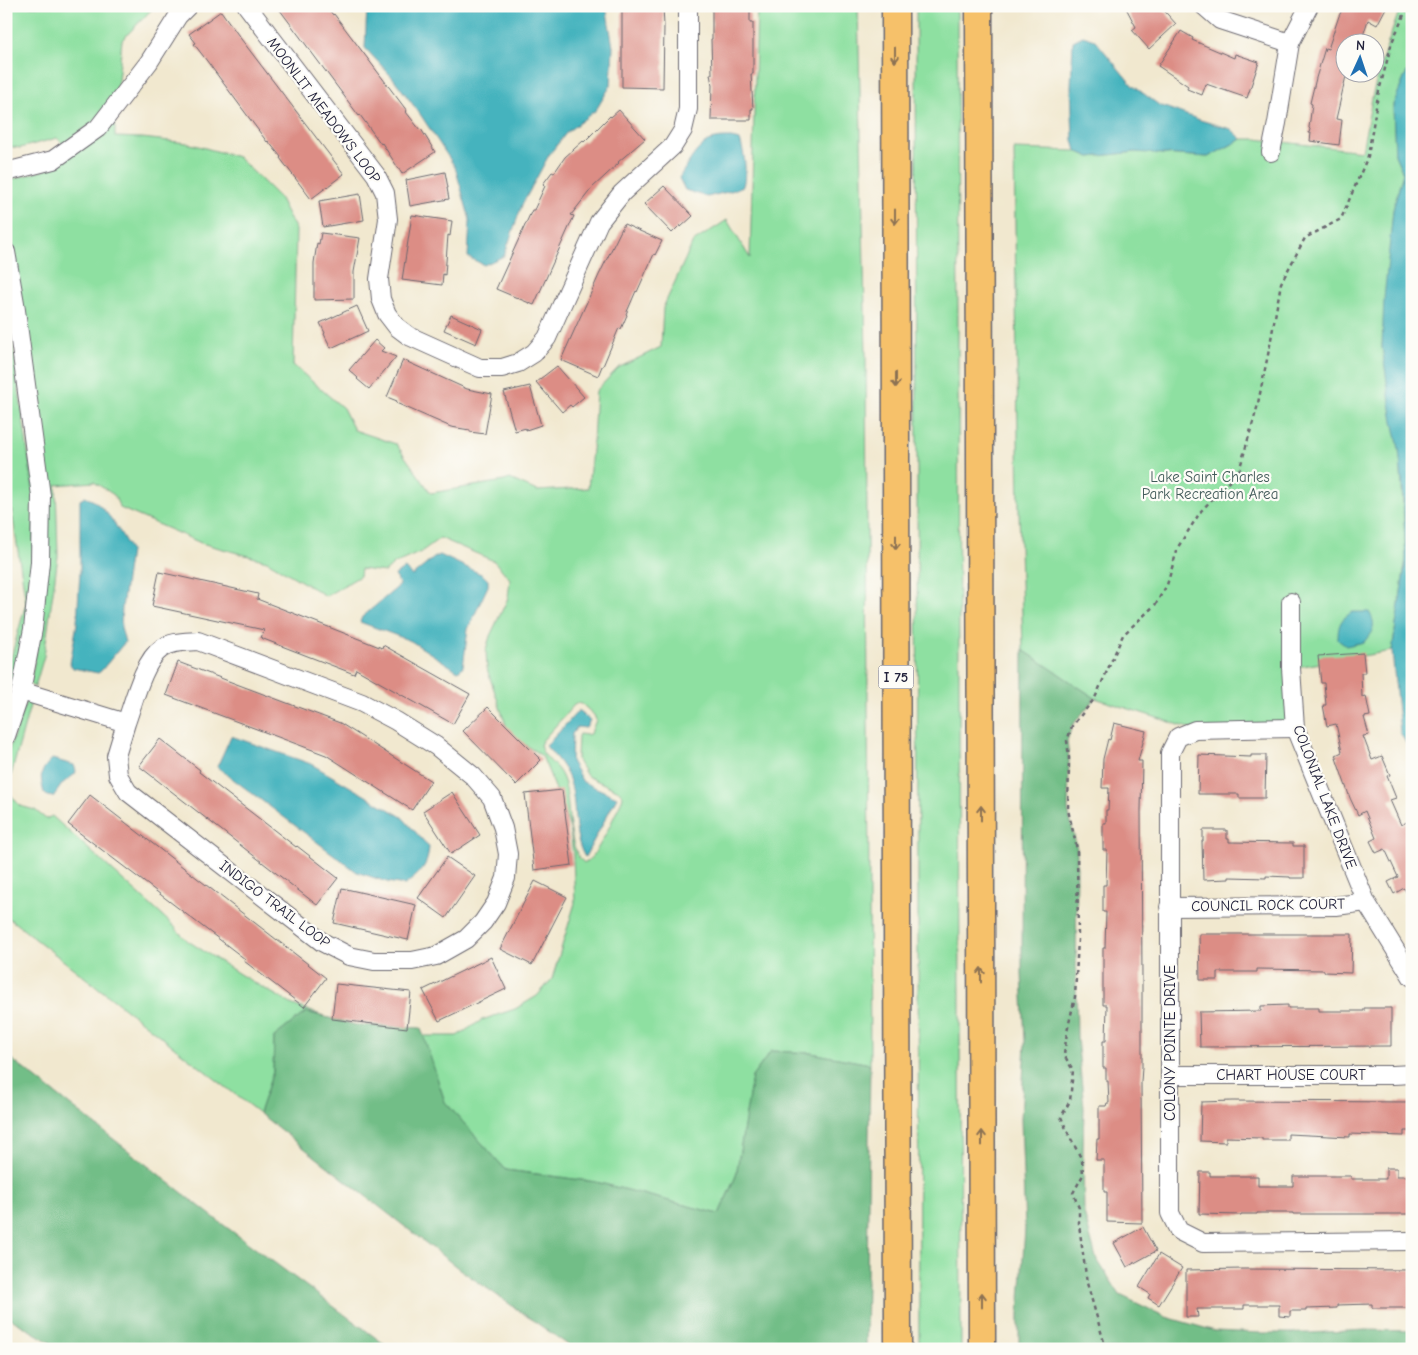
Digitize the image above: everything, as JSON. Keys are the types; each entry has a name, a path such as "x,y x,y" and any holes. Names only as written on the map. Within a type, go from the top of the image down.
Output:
{"highway":[{"name":"I 75","path":"895,6 898,1349"},
{"path":"979,6 982,1349"}],"street":[{"path":"6,172 53,160 98,128 149,62 178,16 188,6"},
{"name":"MOONLIT MEADOWS LOOP","path":"247,6 376,175 385,193 388,219 379,279 381,299 387,314 397,327 409,336 480,368 502,368 518,363 534,353 547,338 599,222 622,193 673,146 683,130 688,109 688,6"},
{"path":"1204,6 1220,20 1290,43"},
{"path":"1271,152 1290,43 1309,6"},
{"path":"6,252 41,496 39,572 33,628 21,691 6,736"},
{"name":"COLONIAL LAKE DRIVE","path":"1292,602 1291,668 1295,728 1366,902 1412,977"},
{"name":"INDIGO TRAIL LOOP","path":"198,641 362,703 396,721 436,746 473,776 492,798 504,828 508,854 506,878 496,903 484,922 466,938 436,956 412,961 374,961 349,956 322,942 128,792 118,775 116,756 126,723 148,662 160,649 177,642 198,641"},
{"path":"21,691 126,723"},
{"name":"COLONY POINTE DRIVE","path":"1295,728 1195,730 1178,737 1170,753 1170,1213 1179,1231 1203,1242 1412,1241"},
{"name":"COUNCIL ROCK COURT","path":"1169,907 1336,906 1366,902"},
{"name":"CHART HOUSE COURT","path":"1170,1076 1412,1074"}],"path":[{"path":"1106,1349 1087,1283 1079,1225 1079,1208 1073,1194 1083,1174 1082,1160 1061,1117 1070,1101 1073,1070 1064,1054 1075,997 1078,939 1077,849 1068,810 1069,758 1067,741 1072,726 1095,698 1123,635 1155,606 1166,585 1178,546 1201,511 1239,471 1257,408 1281,283 1304,238 1341,219 1368,156 1378,95 1392,42 1408,6"}],"green space":[{"path":"6,6 155,6 122,40 117,92 94,122 63,144 57,138 20,148 6,146"},
{"path":"757,6 858,6 866,354 870,1064 811,1053 771,1051 752,1077 736,1176 719,1214 596,1182 506,1170 445,1102 423,1036 457,1036 482,1020 515,1009 537,996 552,979 575,903 570,829 557,792 542,756 509,734 487,669 486,650 490,636 508,598 510,579 494,561 440,538 421,552 394,564 385,572 361,569 360,576 326,596 267,561 201,543 120,508 114,495 94,482 56,485 58,556 44,656 35,687 30,685 40,629 21,301 6,209 6,181 55,167 115,118 115,137 187,143 238,157 279,197 296,230 293,365 343,408 354,430 396,444 431,493 510,479 537,491 588,488 596,391 618,368 661,347 663,308 693,242 727,220 750,258","holes":["582,704 594,715 596,720 591,733 587,735 579,734 578,736 577,759 587,776 619,791 623,796 595,853 585,863 580,859 573,841 563,779 540,745 574,705"]},
{"path":"916,6 957,6 961,1349 919,1349"},
{"name":"Lake Saint Charles Park Recreation Area","path":"1401,6 1412,6 1412,62 1393,105 1395,155 1403,173 1393,210 1382,347 1400,455 1406,559 1392,651 1291,668 1295,728 1195,730 1095,698 1023,650 1014,149 1076,151 1090,157 1135,152 1208,157 1242,139 1256,139 1362,151 1376,82 1386,82 1386,48"},
{"path":"6,296 34,497 33,562 26,627 15,689 6,714 6,676 26,603 6,473"},
{"path":"1023,650 1095,698 1072,726 1067,741 1069,758 1068,810 1077,849 1077,1038 1084,1107 1084,1213 1096,1258 1120,1295 1166,1317 1215,1331 1310,1333 1366,1330 1412,1331 1412,1349 1019,1349 1019,1314 1025,1229 1021,1119 1025,1042 1022,973"},
{"path":"26,701 31,702 7,790 20,806 35,810 46,819 52,816 188,941 293,1005 324,1016 306,1012 274,1037 273,1072 259,1113 6,916 6,758"},
{"path":"306,1012 356,1025 421,1028 445,1102 506,1170 596,1182 719,1214 736,1176 752,1077 771,1051 811,1053 870,1064 866,1349 574,1349 458,1268 259,1113 273,1072 274,1037"},
{"path":"6,1055 221,1223 391,1349 61,1349 6,1316"}],"water":[{"path":"368,6 606,6 613,47 611,85 596,110 567,132 549,155 522,205 504,256 484,265 468,257 470,220 455,167 420,114 393,78 365,48"},
{"path":"1083,36 1095,40 1132,85 1159,105 1231,129 1242,139 1208,157 1135,152 1090,157 1076,151 1073,140 1071,86 1073,41"},
{"path":"1412,62 1412,754 1400,732 1392,651 1406,559 1399,449 1382,347 1384,299 1393,210 1403,173 1395,155 1393,105"},
{"path":"731,138 740,140 742,146 745,169 743,186 707,197 685,190 679,178 699,149 709,141"},
{"path":"85,497 97,503 108,515 124,538 130,551 122,608 121,628 125,642 98,673 73,668 70,664 77,623 80,572 80,500"},
{"path":"440,555 483,575 488,580 488,586 468,629 463,667 458,671 411,641 360,622 362,617 400,585 395,575 405,568 412,576"},
{"path":"1353,612 1369,612 1373,621 1373,628 1364,642 1346,646 1338,640 1339,630 1345,617"},
{"path":"579,710 590,720 586,728 577,727 572,734 571,761 583,782 617,797 585,857 576,831 573,794 569,779 561,764 546,746"},
{"path":"231,736 311,764 402,817 429,847 425,865 405,885 387,882 357,872 217,767"},
{"path":"52,759 74,765 76,771 75,774 63,783 53,797 47,796 44,793 41,778 45,767"}],"building":[{"path":"277,6 326,6 421,129 435,152 402,174 382,143 359,116"},
{"path":"622,6 663,6 663,88 622,87"},
{"path":"712,6 750,6 750,23 753,23 753,74 751,74 753,109 751,109 751,120 711,120"},
{"path":"1125,6 1160,6 1176,24 1149,49 1132,30 1136,27"},
{"path":"1344,6 1387,6 1377,25 1368,20 1364,32 1336,32 1336,82 1345,82 1336,119 1342,120 1339,145 1310,141 1311,133 1309,133 1309,128 1312,104 1310,103 1316,78 1325,48 1328,49"},
{"path":"221,11 344,174 311,199 194,44 196,43 189,34"},
{"path":"1181,31 1193,38 1192,40 1234,58 1235,54 1259,62 1247,98 1206,84 1202,95 1187,89 1188,86 1158,66"},
{"path":"619,110 645,139 592,188 571,215 574,216 534,305 496,289 545,186 543,184 552,172 554,173 565,157"},
{"path":"445,172 449,199 410,206 406,180"},
{"path":"664,186 693,216 672,233 644,204"},
{"path":"360,194 364,220 323,227 319,201"},
{"path":"412,215 452,221 450,236 448,235 445,275 443,274 442,285 402,280"},
{"path":"624,224 662,241 636,291 621,329 619,328 598,376 561,360"},
{"path":"321,233 360,238 354,272 354,299 314,300 314,263 317,243 319,244"},
{"path":"357,306 368,331 331,348 320,323"},
{"path":"451,315 482,329 476,344 444,330"},
{"path":"375,340 384,348 381,351 396,357 369,389 349,370"},
{"path":"403,360 467,389 492,394 485,434 451,427 396,403 397,401 387,397"},
{"path":"557,366 584,397 572,407 570,405 562,412 536,382"},
{"path":"530,386 541,425 515,431 504,392"},
{"path":"159,572 258,594 257,599 382,648 383,645 470,694 453,724 356,669 354,674 261,638 264,630 152,606"},
{"path":"1363,653 1365,673 1361,673 1362,697 1366,696 1370,716 1364,717 1369,735 1363,736 1372,760 1382,756 1390,775 1387,776 1396,798 1390,800 1401,825 1407,822 1412,831 1412,903 1404,888 1394,894 1388,882 1398,877 1385,849 1376,853 1370,841 1376,838 1365,811 1358,815 1336,758 1338,758 1336,755 1342,752 1336,724 1327,726 1323,705 1326,705 1324,683 1321,683 1318,656"},
{"path":"178,662 340,723 431,781 412,810 326,755 166,695"},
{"path":"488,707 541,760 516,785 463,731"},
{"path":"1114,723 1146,731 1138,761 1142,761 1142,1223 1107,1222 1107,1192 1104,1192 1104,1160 1096,1160 1097,1139 1099,1139 1099,1106 1106,1106 1109,1103 1106,1068 1103,1068 1103,1041 1106,1041 1107,1005 1103,1005 1103,948 1105,948 1106,912 1103,912 1103,885 1106,885 1107,850 1103,850 1103,823 1106,823 1109,788 1102,788 1103,759"},
{"path":"160,739 200,770 199,772 338,878 317,905 139,766"},
{"path":"1199,755 1251,757 1251,755 1266,755 1265,798 1239,798 1239,794 1198,794"},
{"path":"562,790 572,865 534,870 525,794"},
{"path":"452,792 480,835 451,854 423,811"},
{"path":"90,795 326,978 304,1007 244,961 245,959 68,824"},
{"path":"1203,830 1227,830 1229,842 1293,843 1293,846 1304,846 1304,878 1266,876 1266,878 1229,877 1229,879 1203,880"},
{"path":"447,857 475,876 446,918 418,898"},
{"path":"535,881 567,897 532,965 500,949"},
{"path":"342,888 416,905 408,940 334,923"},
{"path":"1199,934 1352,934 1351,973 1324,972 1324,970 1257,969 1257,972 1218,972 1218,980 1200,980"},
{"path":"491,957 506,989 439,1021 423,990"},
{"path":"336,984 411,992 407,1028 332,1019"},
{"path":"1288,1005 1288,1008 1319,1008 1319,1011 1364,1011 1364,1008 1391,1008 1391,1046 1200,1047 1199,1012 1261,1011 1261,1006"},
{"path":"1201,1102 1412,1102 1412,1131 1404,1131 1404,1136 1350,1134 1350,1137 1288,1134 1288,1140 1226,1137 1226,1142 1200,1141"},
{"path":"1386,1168 1397,1168 1397,1176 1412,1176 1412,1214 1199,1214 1200,1172 1210,1172 1210,1176 1258,1176 1258,1186 1293,1186 1293,1176 1351,1176 1351,1179 1386,1179"},
{"path":"1143,1227 1156,1251 1127,1267 1114,1243"},
{"path":"1159,1254 1182,1268 1159,1305 1148,1298 1150,1294 1139,1287"},
{"path":"1186,1270 1412,1270 1412,1308 1372,1308 1372,1304 1337,1305 1337,1308 1290,1311 1290,1317 1279,1316 1279,1305 1244,1305 1244,1309 1197,1309 1198,1317 1186,1317"}]}
